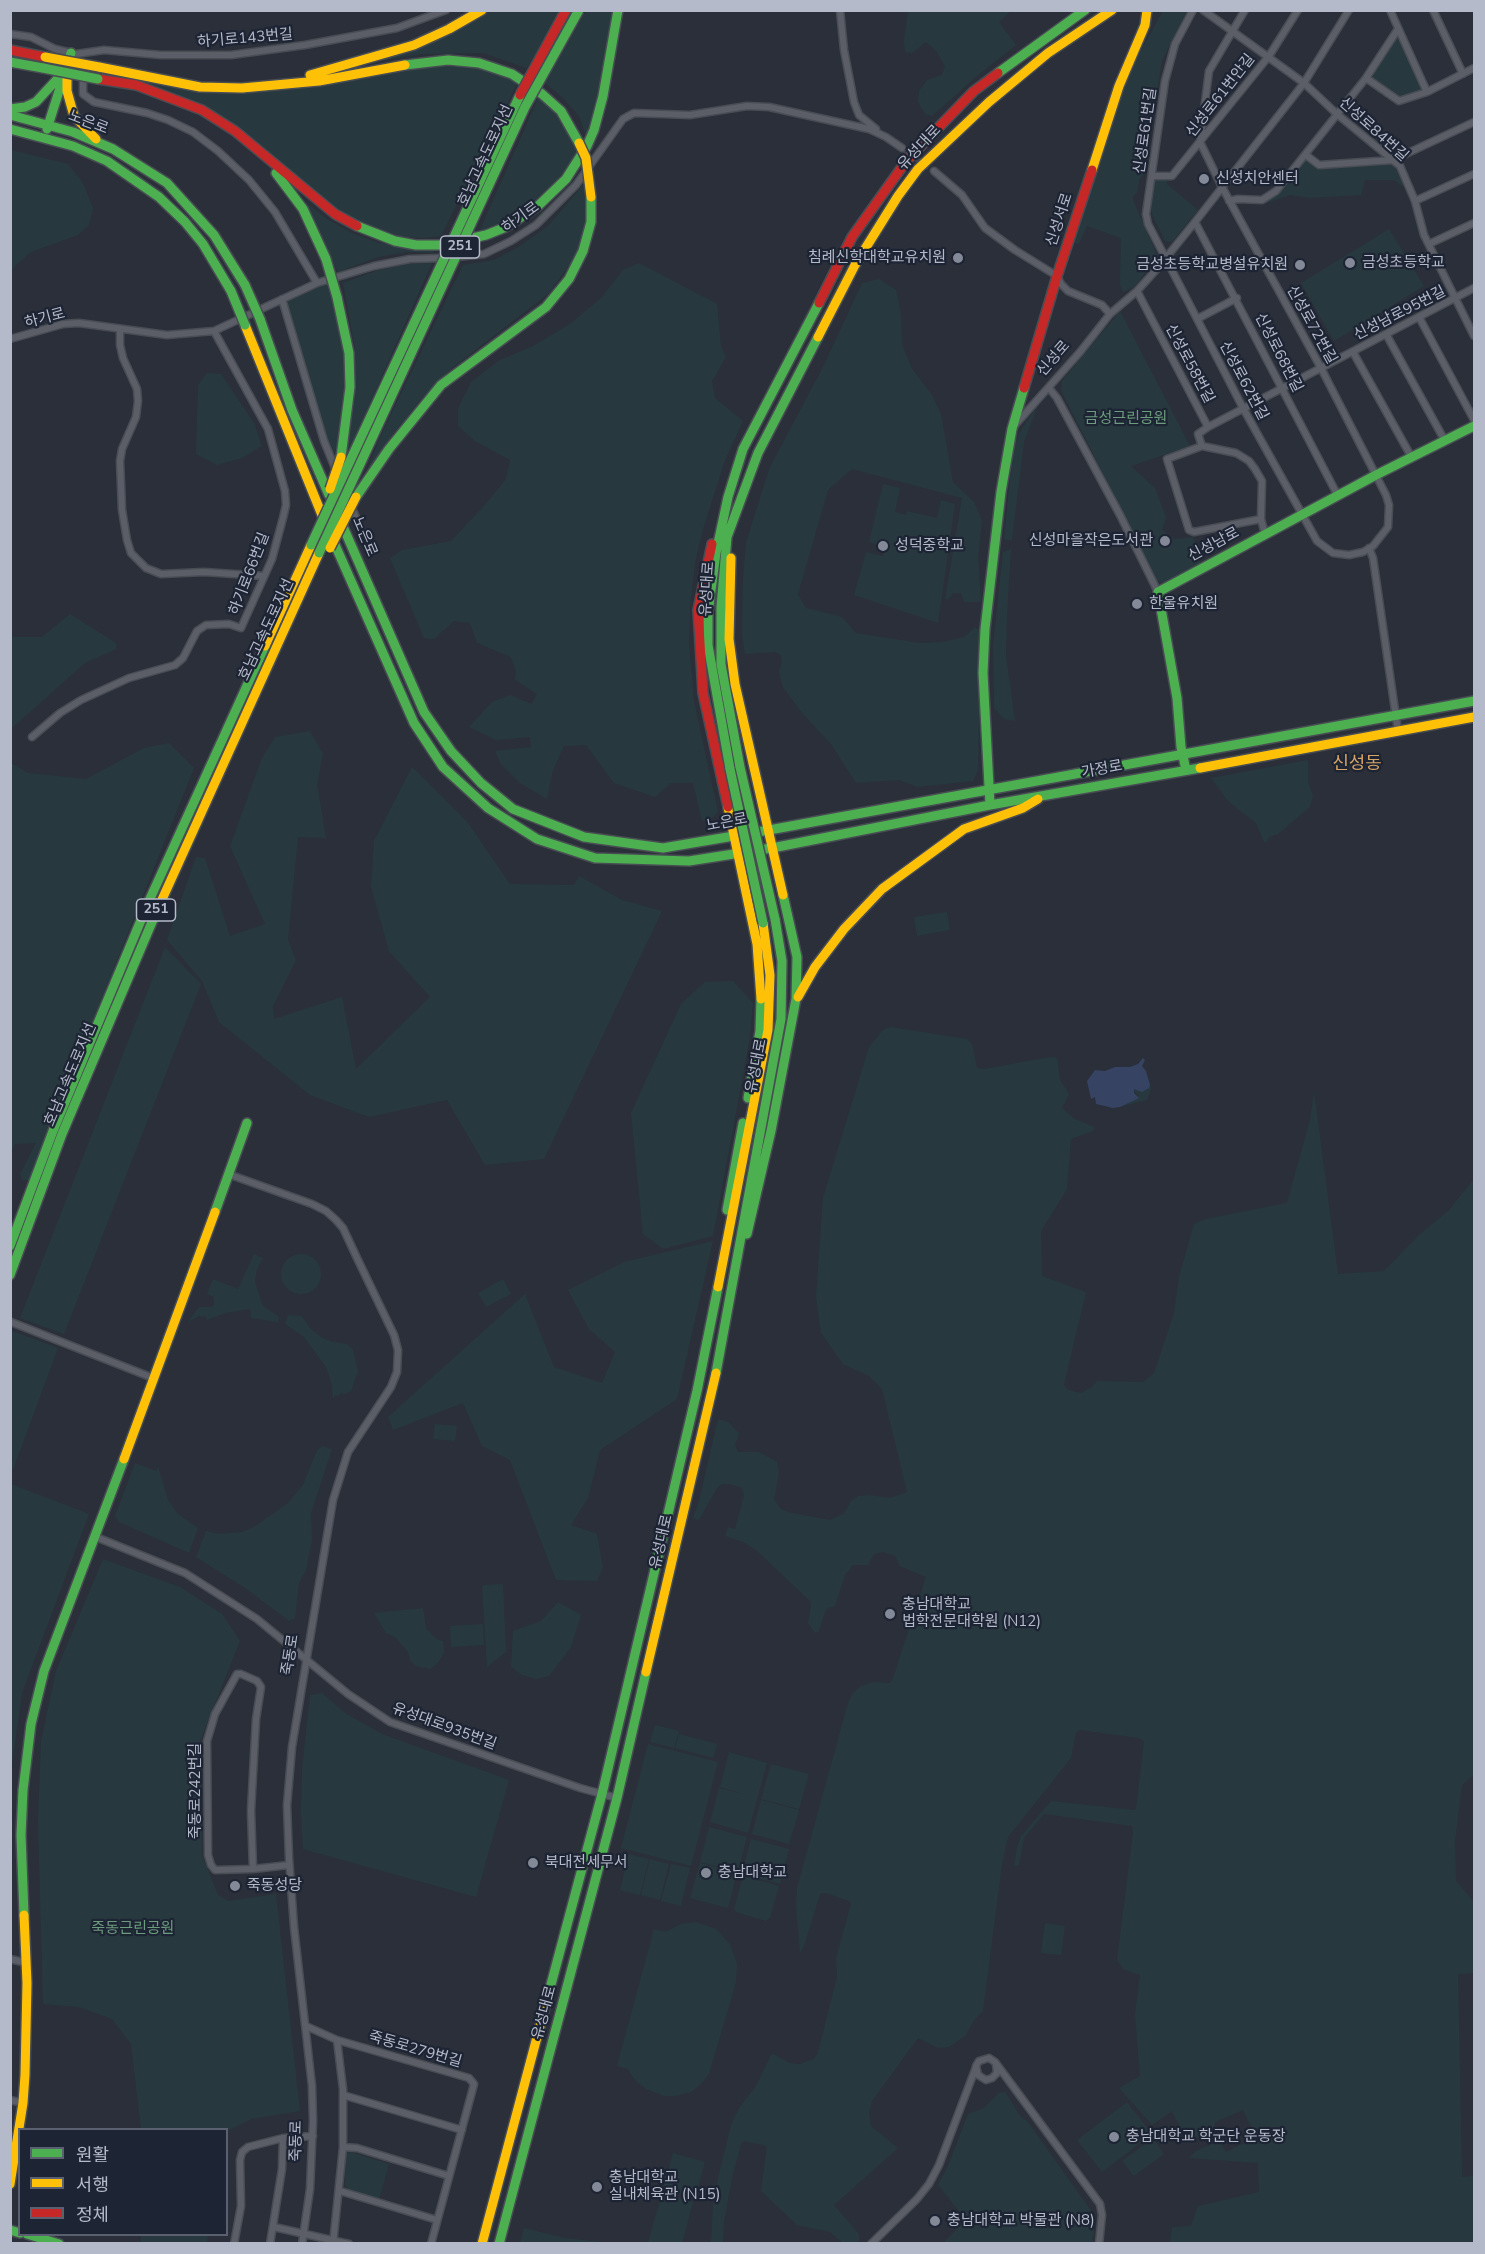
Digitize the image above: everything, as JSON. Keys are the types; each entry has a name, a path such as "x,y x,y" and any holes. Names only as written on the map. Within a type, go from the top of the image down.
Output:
{"main road":[{"path":"242,88 318,73 414,45 482,10"},
{"name":"호남고속도로지선","path":"10,1275 62,1134 308,543 515,104 566,10"},
{"name":"호남고속도로지선","path":"10,1246 62,1109 150,901 231,732 322,555 525,107 579,10"},
{"path":"10,62 136,86 202,110 235,131 335,214 395,241 416,245 441,245 486,235 514,222 538,206 566,179 578,162 594,130 601,106 618,10"},
{"name":"유성대로","path":"482,2244 602,1794 697,1391 768,1030 770,975 763,923 730,769 708,645 711,581 728,497 743,448 805,332 852,237 884,190 907,160 975,91 1085,10"},
{"name":"유성대로","path":"499,2244 617,1798 709,1409 781,1019 782,961 775,919 740,767 721,664 723,573 727,537 758,453 855,265 898,196 918,169 1006,88 1048,53 1112,10"},
{"path":"1145,25 1155,10"},
{"path":"1145,25 1147,11"},
{"name":"신성서로","path":"1012,429 1057,276 1119,86 1145,25"},
{"path":"10,50 200,87 242,88 318,81 417,63 448,60 479,63 512,74 542,94 561,111 586,158 591,196 591,222 583,251 568,279 546,307 441,385 389,449 356,497 322,555"},
{"path":"45,137 71,53"},
{"path":"10,109 25,107 36,102 50,89 67,67"},
{"path":"67,67 67,91 74,116 82,126 113,149"},
{"name":"노은로","path":"10,115 49,125 113,149 167,183 214,235 245,285 260,319 292,410 424,712 452,751 481,783 513,809 584,837 663,848 733,838 769,830"},
{"name":"노은로","path":"10,129 73,146 107,161 159,197 185,222 203,244 231,291 313,495 414,723 443,767 488,808 537,839 595,858 689,861 736,855"},
{"path":"235,131 281,179 303,209 326,259 349,353 350,387 341,457 308,543"},
{"path":"1376,476 1474,426"},
{"path":"990,805 983,673 985,629 1001,492 1012,429"},
{"name":"신성남로","path":"1158,592 1376,476"},
{"path":"721,1265 730,1185 760,1031 761,985 757,944 702,693 698,610 711,547 728,497"},
{"path":"735,1270 753,1211 796,999 797,957 735,684 729,639 729,580 732,541 739,501"},
{"path":"1158,592 1177,698 1186,770"},
{"name":"가정로","path":"769,830 1474,701"},
{"name":"가정로","path":"736,855 990,805 1474,717"},
{"path":"796,999 844,929 882,890 930,852 964,830 1023,808 1042,796"},
{"path":"19,2128 23,2103 27,1963 21,1835 22,1790 31,1724 44,1671 96,1537 247,1123"},
{"path":"10,2184 18,2134"},
{"path":"31,2236 59,2244"}],"street":[{"name":"하기로143번길","path":"10,34 31,37 55,49 71,53 86,54 104,50 161,55 231,55 305,45 397,28 446,10"},
{"path":"840,10 844,50 854,102 859,115 886,136"},
{"name":"신성로61번길","path":"1165,257 1148,224 1146,214 1165,81 1175,44 1193,10"},
{"name":"신성로84번길","path":"1203,10 1304,83 1338,116 1400,166 1415,201 1421,227 1474,336"},
{"path":"1200,142 1209,71 1245,10"},
{"name":"신성로61번안길","path":"1152,176 1172,176 1269,56 1298,10"},
{"name":"신성로","path":"1012,429 1110,314 1137,291 1195,222 1304,83 1348,10"},
{"path":"1390,10 1427,92"},
{"path":"1432,10 1463,74"},
{"path":"1229,201 1262,200 1276,191 1338,116 1398,29"},
{"path":"86,54 81,85 83,94 94,102 147,113 168,120 193,132 218,151 249,180 275,212 291,235 317,282"},
{"path":"1366,78 1400,101 1427,92 1474,68"},
{"name":"하기로","path":"10,339 63,324 79,323 167,336 214,331 317,282 374,266 410,259 484,254 536,225 576,185 623,119 634,113 690,115 747,106 769,107 869,129 886,136 902,147"},
{"path":"1306,155 1319,165 1393,160 1474,122"},
{"name":"신성로72번길","path":"1200,142 1222,188 1321,368 1376,476"},
{"path":"934,171 962,195 985,228 1057,276 1061,285 1068,291 1102,305 1110,314"},
{"path":"1415,201 1474,174"},
{"name":"신성로68번길","path":"1195,222 1237,298 1338,495"},
{"path":"1429,244 1474,223"},
{"name":"신성로62번길","path":"1165,257 1302,515"},
{"name":"신성남로95번길","path":"1208,427 1474,288"},
{"name":"신성로58번길","path":"1137,291 1208,427 1198,434 1203,446"},
{"path":"1197,319 1237,298"},
{"path":"282,299 324,441 366,541"},
{"path":"1419,317 1474,420"},
{"path":"120,330 123,358 137,389 138,401 136,417 122,449 120,461 122,510 131,553 146,568 160,574 204,572 264,576"},
{"name":"하기로66번길","path":"32,737 60,713 81,700 129,678 175,665 183,658 197,631 206,625 230,624 241,628 272,559 286,505 285,490 267,429 214,331"},
{"path":"1386,334 1445,441"},
{"path":"1353,351 1412,458"},
{"path":"1049,388 1057,398 1105,486 1158,592"},
{"path":"1261,519 1194,532 1189,530 1167,459 1203,446 1236,453 1248,461 1262,481 1261,519 1265,534"},
{"path":"1302,515 1317,541 1333,553 1349,555 1369,549 1388,527 1390,517 1389,505 1376,476"},
{"path":"340,520 354,513"},
{"path":"1369,549 1373,558 1398,731"},
{"name":"죽동로","path":"228,1173 312,1204 326,1211 336,1220 343,1228 394,1335 398,1350 397,1372 391,1388 355,1440 342,1470 333,1500 292,1748 287,1805 289,1865 312,2086 313,2136 310,2189 302,2244"},
{"path":"11,1322 153,1378"},
{"name":"유성대로935번길","path":"96,1537 185,1573 257,1619 371,1711 390,1722 617,1798"},
{"name":"죽동로242번길","path":"253,1869 251,1811 256,1719 261,1687 257,1681 237,1674 215,1714 207,1741 208,1855 215,1870 253,1869 289,1865"},
{"path":"10,1959 27,1963"},
{"name":"죽동로279번길","path":"306,2026 337,2040 469,2078 474,2084 431,2244"},
{"path":"333,2241 343,2147 343,2095 337,2040"},
{"path":"871,2244 929,2184 939,2165 976,2066 979,2061 986,2058 993,2060 1100,2204 1102,2215 1099,2244"},
{"path":"965,2097 974,2086 997,2073 996,2064"},
{"path":"976,2066 978,2075 1010,2082"},
{"path":"343,2095 462,2130"},
{"path":"10,2100 23,2103"},
{"path":"234,2244 241,2206 240,2160 242,2152 248,2147 283,2138 313,2136"},
{"path":"270,2244 282,2169 283,2138"},
{"path":"343,2147 357,2148 449,2176"},
{"path":"340,2192 437,2220"},
{"path":"274,2227 349,2244"}],"green space":[{"path":"490,11 562,11 527,68 483,53 421,54 356,65 432,41"},
{"path":"586,11 613,11 600,85 586,136 579,116 545,83"},
{"path":"908,11 1011,11 999,22 1016,45 932,116 925,114 918,102 919,91 927,80 942,75 945,66 936,51 926,42 912,53 905,52 904,40"},
{"path":"1163,11 1187,11 1162,60 1143,175 1139,180 1137,193 1133,196 1158,257 1134,287 1123,292 1120,285 1121,238 1087,226 1079,244 1073,243 1119,98 1140,52"},
{"path":"1395,39 1401,40 1422,87 1420,91 1400,98 1374,80 1372,73"},
{"path":"433,66 474,67 518,82 441,236 422,238 399,236 339,214 280,163 142,82 209,90"},
{"path":"540,94 558,112 579,151 557,180 530,204 512,217 479,232"},
{"path":"11,150 68,164 83,183 93,208 89,225 78,235 31,252 15,266 11,273"},
{"path":"1305,160 1319,167 1392,163 1405,188 1394,180 1365,180 1361,195 1310,198 1290,195 1264,204 1247,202 1277,193"},
{"path":"1155,178 1167,180 1167,184 1198,210 1172,242 1165,241 1152,214"},
{"path":"584,184 588,214 576,256 548,294 452,368 421,399 383,447 365,475 382,433 463,265 494,260 520,246 548,226"},
{"path":"304,201 327,219 352,233 379,243 436,249 433,253 407,252 378,257 338,272"},
{"path":"1389,229 1424,286 1334,341 1301,283"},
{"path":"432,263 346,457 355,398 355,348 343,283 376,271 408,264"},
{"path":"639,263 717,304 721,347 726,357 712,381 715,398 743,421 725,460 703,529 695,563 690,607 689,644 694,701 718,812 710,820 702,821 693,783 671,783 655,797 614,783 586,745 564,746 553,770 547,799 520,783 501,764 495,751 531,747 530,737 496,740 469,727 492,702 510,695 532,704 537,694 515,680 516,671 511,657 477,643 470,623 454,621 434,639 424,638 390,558 402,550 451,541 506,479 510,460 475,441 458,426 458,408 471,382 498,361 533,346 570,324 601,298 623,270"},
{"path":"879,279 896,290 901,315 902,344 912,369 932,395 941,414 953,482 974,502 982,521 978,557 981,602 964,602 961,593 953,593 949,599 945,599 962,498 852,469 828,490 798,594 806,608 842,617 856,633 920,643 943,642 964,637 975,627 981,631 978,770 973,781 917,787 900,780 856,783 831,744 802,713 783,687 779,672 782,662 781,655 775,652 745,654 742,635 746,543 769,469 823,367 862,283"},
{"path":"327,284 343,335 344,385 337,446 333,455 327,442 285,301 312,288"},
{"name":"금성근린공원","path":"1120,311 1190,446 1131,466 1155,488 1166,517 1162,530 1174,539 1193,537 1201,565 1165,583 1157,581 1061,390 1062,381"},
{"path":"207,373 221,374 254,423 262,446 242,458 217,465 196,454 198,385"},
{"path":"1038,405 1024,442 1012,540 1007,540 1004,539 1014,448 1019,433"},
{"path":"883,484 900,488 895,512 906,515 907,511 937,518 941,500 955,504 938,623 854,595 866,552 883,556 885,547 869,542"},
{"path":"1011,549 1006,656 1015,721 1004,719 994,708 993,645 1003,552"},
{"path":"70,614 116,643 116,649 85,663 11,729 11,637 42,637"},
{"path":"310,731 323,754 317,784 326,838 298,837 288,940 296,960 273,1006 274,1019 342,997 356,1069 430,997 389,951 371,887 374,841 412,767 468,823 510,884 574,885 579,876 622,900 662,911 544,1159 485,1165 447,1100 369,1117 310,1095 219,1022 202,981 167,940 196,857 205,858 230,936 265,924 230,846 262,758 275,737"},
{"path":"169,743 194,768 29,1180 22,1180 20,1174 36,1143 15,1144 11,1154 11,763 28,773 86,779 144,748"},
{"path":"1308,760 1308,782 1313,796 1310,807 1278,834 1269,837 1267,842 1264,842 1256,823 1228,801 1211,778"},
{"path":"947,912 950,930 917,936 914,917"},
{"path":"165,947 201,984 64,1334 20,1318"},
{"path":"733,981 753,1003 749,1043 713,1236 663,1249 643,1234 631,1113 681,1004 705,982"},
{"path":"890,1027 967,1039 972,1044 977,1068 984,1069 1050,1057 1057,1058 1060,1080 1069,1095 1062,1108 1073,1118 1094,1127 1093,1131 1071,1139 1067,1189 1041,1231 1042,1276 1086,1292 1064,1385 1068,1390 1081,1393 1097,1381 1143,1382 1154,1373 1174,1313 1179,1277 1194,1224 1206,1219 1287,1203 1310,1120 1314,1091 1338,1274 1384,1271 1419,1235 1449,1210 1474,1179 1474,1775 1462,1785 1455,1841 1456,1881 1474,1902 1474,1973 1458,1974 1462,2177 1474,2176 1474,2243 1170,2243 1172,2227 1191,2226 1198,2206 1259,2192 1258,2163 1189,2158 1196,2151 1219,2141 1226,2152 1256,2137 1243,2110 1215,2122 1213,2130 1187,2141 1172,2111 1152,2125 1119,2088 1140,2076 1135,2014 1140,1975 1123,1969 1117,1960 1132,1826 1044,1814 1024,1838 1019,1865 1014,1866 1021,1836 1051,1801 1136,1809 1144,1741 1139,1738 1080,1730 1076,1732 1071,1758 1008,1837 1002,1864 983,2011 975,2019 965,2036 949,2047 938,2048 918,2038 872,2101 869,2112 871,2126 898,2148 834,2205 859,2234 859,2241 843,2243 830,2232 797,2225 761,2191 767,2146 744,2141 741,2144 732,2178 724,2222 723,2243 711,2243 717,2182 731,2125 739,2108 756,2086 772,2053 789,2063 800,2064 814,2059 818,2052 837,1977 836,1958 851,1904 849,1901 826,1893 820,1894 800,1953 797,1888 848,1703 853,1693 861,1686 873,1682 889,1683 892,1681 926,1577 900,1566 895,1556 883,1552 874,1554 868,1565 853,1565 845,1575 835,1606 826,1609 819,1631 815,1633 808,1623 810,1601 756,1550 743,1542 725,1536 728,1527 735,1529 744,1495 742,1488 722,1484 717,1488 699,1520 693,1518 718,1419 728,1422 739,1433 735,1445 738,1452 759,1452 777,1462 779,1473 774,1499 780,1508 787,1512 830,1520 844,1514 851,1501 858,1496 890,1498 907,1492 882,1389 869,1376 843,1364 821,1333 816,1297 823,1198 869,1047 883,1030"},
{"path":"1148,1076 1151,1089 1147,1100 1120,1107 1139,1096 1133,1090 1148,1080"},
{"path":"713,1241 677,1399 600,1450 588,1498 571,1525 597,1534 603,1567 597,1581 556,1580 510,1460 482,1446 463,1403 393,1430 388,1417 525,1294 554,1367 602,1383 615,1352 589,1329 568,1290 624,1262"},
{"path":"254,1254 263,1258 257,1269 255,1281 259,1295 263,1306 279,1317 278,1322 251,1318 250,1309 225,1313 207,1320 206,1317 199,1316 188,1322 199,1307 212,1307 214,1304 214,1297 207,1294 213,1279 238,1289"},
{"path":"301,1254 315,1260 321,1274 315,1288 301,1294 287,1288 281,1274 287,1260"},
{"path":"503,1279 511,1294 486,1307 478,1293"},
{"path":"288,1315 302,1316 311,1329 322,1338 347,1344 353,1350 358,1371 351,1391 345,1394 340,1393 339,1396 335,1395 333,1399 332,1385 326,1367 304,1337 285,1324"},
{"path":"12,1331 58,1348 11,1475 10,1335"},
{"path":"435,1424 457,1426 455,1441 433,1439"},
{"path":"322,1446 332,1449 311,1513 312,1540 306,1570 299,1583 295,1618 289,1621 245,1588 196,1557 206,1531 219,1534 242,1532 254,1527 288,1503 303,1485 317,1450"},
{"path":"135,1463 156,1471 158,1466 168,1500 178,1514 198,1528 189,1553 119,1522 115,1516"},
{"path":"11,1484 89,1514 22,1693 11,1772"},
{"name":"죽동근린공원","path":"103,1559 180,1587 222,1614 240,1641 200,1741 202,1855 218,1895 228,1901 276,1894 300,2111 251,2119 228,2130 228,2128 141,2128 131,2044 112,2019 79,2007 43,2004 38,1821 41,1741 56,1671"},
{"path":"503,1584 506,1652 487,1667 482,1585"},
{"path":"558,1602 581,1615 571,1647 549,1676 536,1679 522,1675 511,1667 513,1631 541,1621"},
{"path":"423,1608 426,1628 436,1639 443,1641 444,1653 437,1664 430,1669 416,1666 410,1660 408,1652 395,1637 386,1633 374,1613"},
{"path":"483,1624 484,1645 451,1647 450,1626"},
{"path":"322,1693 345,1713 382,1734 509,1780 476,1897 303,1849 302,1771 310,1695"},
{"path":"655,1725 679,1731 674,1748 650,1742"},
{"path":"679,1734 717,1744 713,1758 675,1748"},
{"path":"648,1744 718,1762 691,1866 621,1848"},
{"path":"729,1752 767,1763 748,1833 710,1822 719,1788 747,1795 720,1787"},
{"path":"771,1764 809,1774 799,1809 761,1799"},
{"path":"761,1800 799,1810 789,1844 752,1834"},
{"path":"709,1827 747,1837 738,1872 700,1862"},
{"path":"751,1839 789,1849 780,1884 742,1874"},
{"path":"629,1854 649,1859 640,1895 620,1890"},
{"path":"650,1859 669,1864 660,1900 641,1895"},
{"path":"700,1863 737,1873 728,1908 690,1898"},
{"path":"671,1864 690,1868 681,1906 661,1901"},
{"path":"743,1876 779,1886 770,1918 766,1921 736,1912 734,1909"},
{"path":"696,1922 716,1929 730,1944 737,1964 736,1982 709,2074 691,2092 664,2096 646,2089 635,2080 628,2069 617,2066 654,1929 666,1932 681,1924"},
{"path":"1045,1923 1065,1926 1061,1955 1041,1953"},
{"path":"1005,2092 1020,2116 1027,2121 1092,2212 1095,2222 1092,2243 943,2243 966,2220 938,2185 948,2166 968,2114 984,2108 999,2093"},
{"name":"충남대학교 학군단 운동장","path":"1127,2102 1152,2134 1102,2172 1077,2140"},
{"name":"충남대학교 학군단 운동장","path":"1153,2138 1164,2154 1134,2176 1122,2161"},
{"path":"350,2152 389,2164 379,2200 349,2191 345,2186 346,2154"},
{"path":"673,2153 705,2162 695,2197 663,2189"},
{"path":"662,2193 693,2202 682,2243 648,2243"},
{"path":"524,2228 565,2238 609,2243 520,2243"},
{"path":"141,2236 208,2236 207,2244 141,2243"}],"water":[{"path":"1143,1058 1145,1060 1142,1066 1150,1085 1142,1092 1134,1089 1134,1093 1139,1098 1113,1108 1096,1104 1095,1097 1091,1099 1087,1081 1095,1070 1105,1071 1115,1067 1130,1067 1138,1064"}],"tunnel":[{"path":"902,148 934,171"}],"traffic: fast":[{"path":"319,553 525,107 579,10"},
{"path":"357,226 395,241 416,245 441,245 486,235 506,227 538,206 566,179 587,146 594,130 603,96 618,10"},
{"path":"998,73 1085,10"},
{"path":"47,129 71,53"},
{"path":"405,65 448,60 479,63 512,74 542,94 561,111 579,143"},
{"path":"10,62 43,68"},
{"path":"43,68 98,79"},
{"path":"10,109 25,107 36,102 62,74"},
{"path":"311,545 520,95"},
{"path":"10,115 73,132 113,149 167,183 214,235 245,285"},
{"path":"10,129 73,146 107,161 159,197 185,222 203,244 231,291"},
{"path":"276,173 303,209 326,259"},
{"path":"356,497 389,449 441,385 546,307 569,279 583,251 591,222 591,197"},
{"path":"326,259 337,297"},
{"path":"245,285 260,319"},
{"path":"231,291 245,325"},
{"path":"337,297 349,353 350,387 341,457"},
{"path":"730,769 708,645 708,613 716,553 728,497 743,449 819,303"},
{"path":"260,319 292,410 329,495"},
{"path":"740,767 721,664 721,607 727,537 758,453 818,337"},
{"path":"990,805 983,673 985,629 1001,492 1012,429 1024,388"},
{"path":"1186,770 1181,747 1177,698 1158,592 1376,475 1474,426"},
{"path":"341,522 424,712 451,751 481,783 513,809 584,837 663,848 769,830"},
{"path":"332,538 414,723 443,767 488,808 537,839 595,858 689,861 772,848"},
{"path":"10,1246 53,1131 149,901 265,646"},
{"path":"769,830 1474,701"},
{"path":"740,767 775,919"},
{"path":"772,848 990,805 1200,768"},
{"path":"730,769 763,923"},
{"path":"747,1234 771,1131 796,999 797,957 783,895"},
{"path":"10,1275 62,1134 155,915"},
{"path":"716,1373 781,1019 782,961 775,919"},
{"path":"748,1098 760,1031 761,999"},
{"path":"215,1212 247,1123"},
{"path":"727,1210 743,1123"},
{"path":"549,1992 602,1794 697,1391 718,1287"},
{"path":"24,1915 21,1835 23,1790 31,1724 44,1671 124,1459"},
{"path":"499,2244 617,1798 646,1672"},
{"path":"10,2230 18,2232"},
{"path":"33,2236 59,2244"}],"traffic: slow":[{"path":"310,75 414,45 482,10"},
{"path":"818,337 855,265 898,196 918,169 989,102 1048,53 1112,10"},
{"path":"1092,170 1119,86 1145,25 1147,10"},
{"path":"45,57 99,67"},
{"path":"99,67 200,87 242,88 319,81 405,65"},
{"path":"67,67 67,91 74,116 96,139"},
{"path":"579,143 586,158 591,197"},
{"path":"245,325 324,520"},
{"path":"330,489 341,457"},
{"path":"330,548 356,497"},
{"path":"265,646 311,545"},
{"path":"155,915 319,553"},
{"path":"731,558 729,639 735,684 783,895"},
{"path":"1200,768 1474,717"},
{"path":"798,997 815,967 844,929 882,889 964,829 1023,808 1038,799"},
{"path":"728,807 757,944 761,999"},
{"path":"718,1287 768,1030 770,975 763,923"},
{"path":"124,1459 215,1212"},
{"path":"646,1672 716,1373"},
{"path":"19,2128 25,2075 27,1983 24,1915"},
{"path":"482,2244 549,1992"},
{"path":"10,2184 18,2134"}],"traffic: jam":[{"path":"520,95 566,10"},
{"path":"10,50 45,57"},
{"path":"819,303 852,237 907,160 974,91 998,73"},
{"path":"98,79 136,85 202,110 235,131 335,214 357,226"},
{"path":"1024,388 1057,276 1092,170"},
{"path":"712,544 698,610 703,693 728,807"}],"place":[{"name":"신성치안센터","path":"1204,179"},
{"name":"침례신학대학교유치원","path":"958,258"},
{"name":"금성초등학교","path":"1350,263"},
{"name":"금성초등학교병설유치원","path":"1300,265"},
{"name":"신성마을작은도서관","path":"1165,541"},
{"name":"성덕중학교","path":"883,546"},
{"name":"한울유치원","path":"1137,604"},
{"name":"충남대학교 법학전문대학원 (N12)","path":"890,1614"},
{"name":"북대전세무서","path":"533,1863"},
{"name":"충남대학교","path":"706,1873"},
{"name":"죽동성당","path":"235,1886"},
{"name":"충남대학교 학군단 운동장","path":"1114,2137"},
{"name":"충남대학교 실내체육관 (N15)","path":"597,2187"},
{"name":"충남대학교 박물관 (N8)","path":"935,2221"}],"district":[{"name":"신성동","path":"1357,765"}]}
